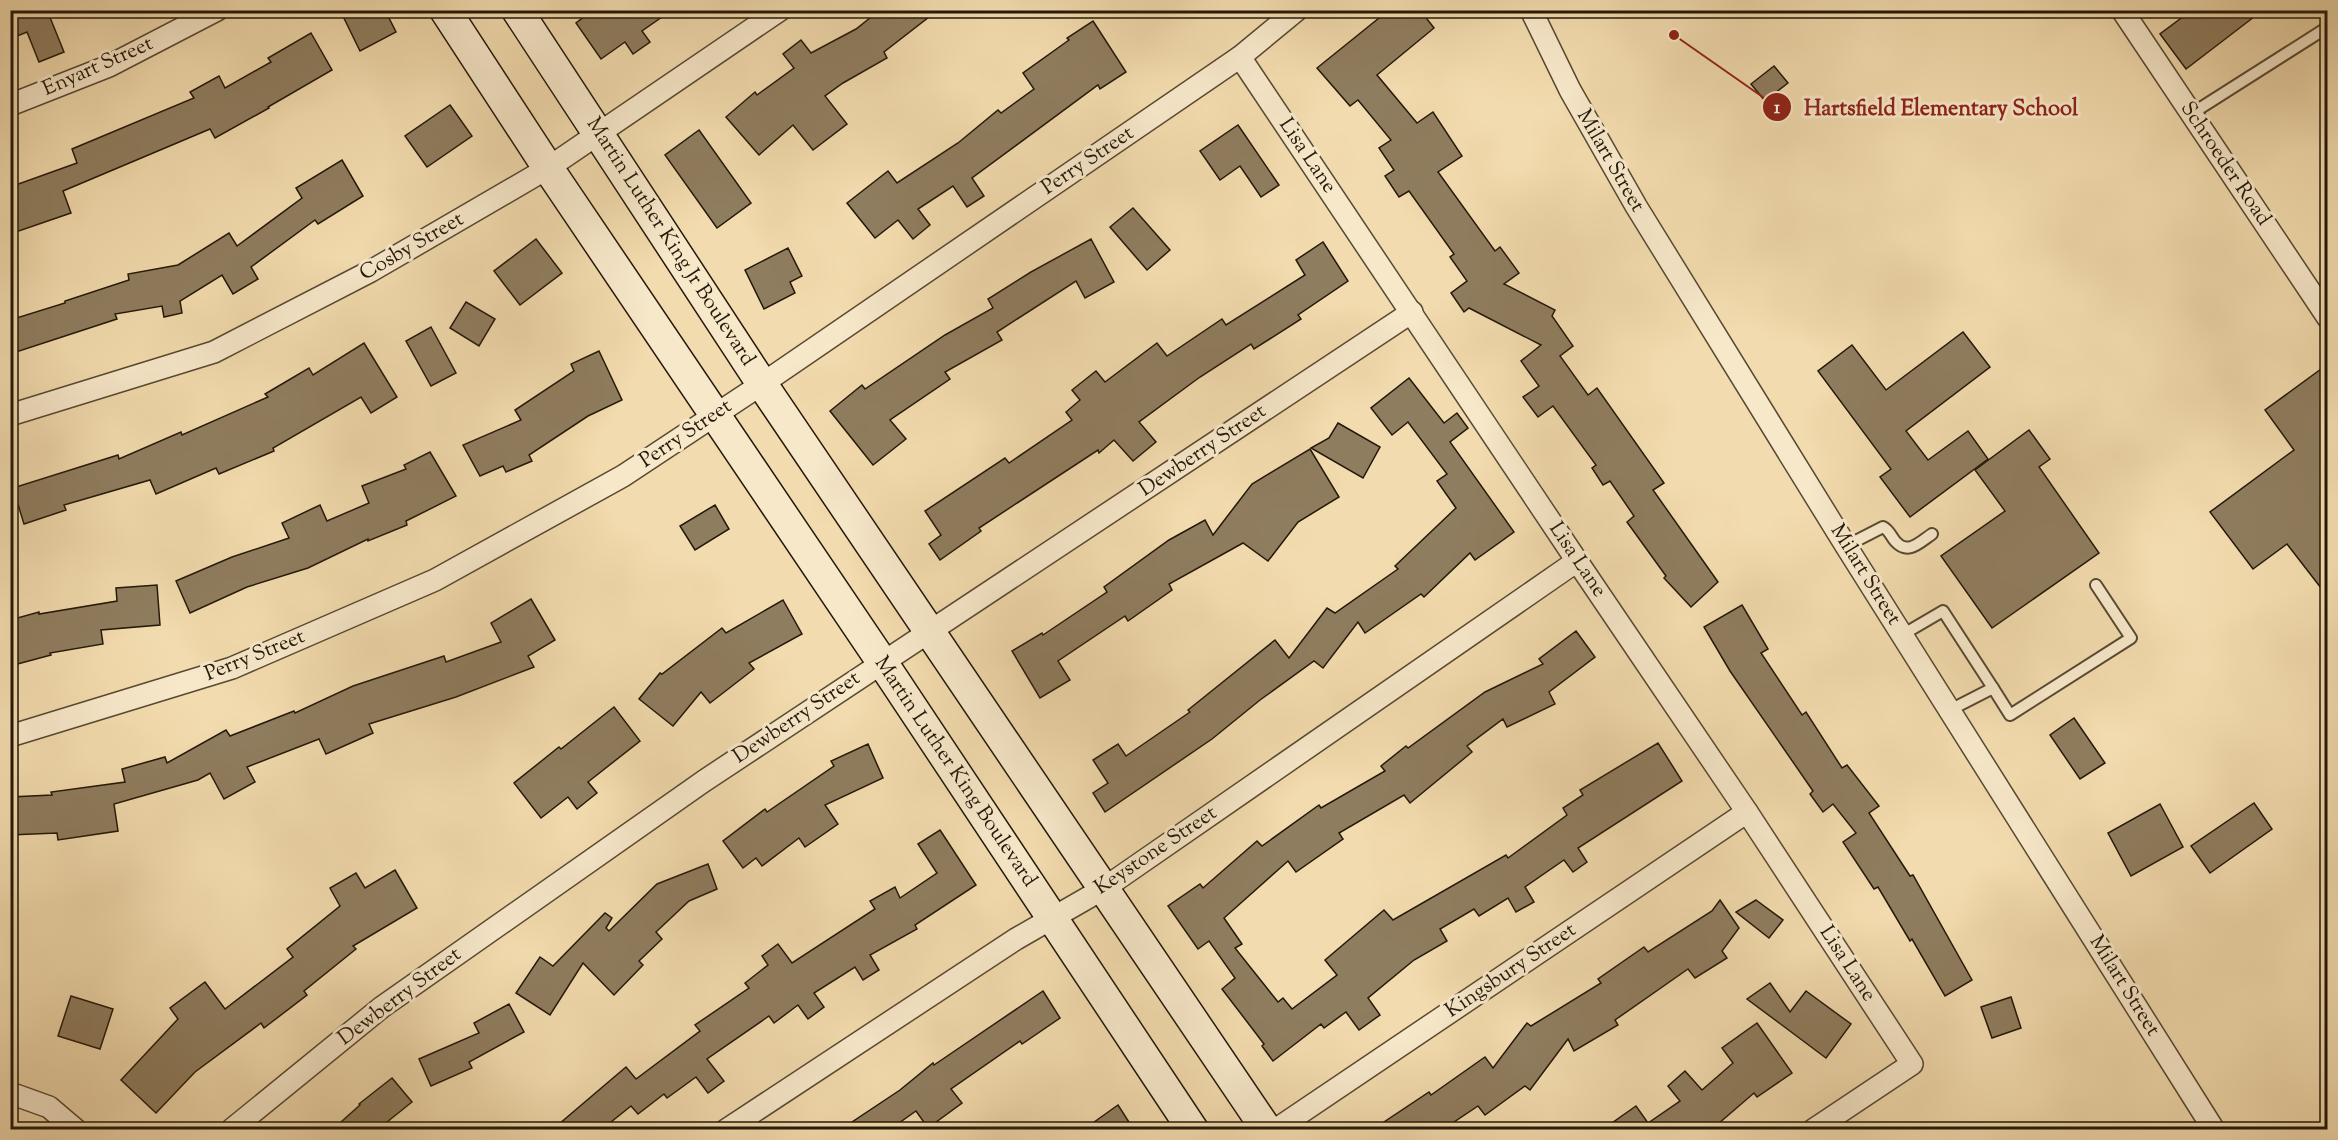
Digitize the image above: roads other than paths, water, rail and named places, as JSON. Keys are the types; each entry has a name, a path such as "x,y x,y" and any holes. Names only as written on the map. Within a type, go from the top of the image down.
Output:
{"main road":[{"path":"446,10 548,168 715,415"},
{"name":"Martin Luther King Jr Boulevard","path":"517,10 762,384 932,632"},
{"name":"Martin Luther King Boulevard","path":"715,415 1193,1130"},
{"path":"932,632 1267,1130"}],"street":[{"name":"Enyart Street","path":"10,105 109,66 217,10"},
{"name":"Cosby Street","path":"10,415 214,352 371,272 548,168 780,10"},
{"name":"Perry Street","path":"10,736 232,668 435,580 623,476 762,384 1240,57 1297,10"},
{"name":"Milart Street","path":"1531,10 1570,90 1636,206 1846,546 2214,1130"},
{"name":"Schroeder Road","path":"2122,10 2328,318"},
{"name":"Lisa Lane","path":"1240,57 1747,812 1912,1064 1813,1130"},
{"name":"Dewberry Street","path":"231,1130 382,1007 704,781 1412,312"},
{"name":"Keystone Street","path":"726,1130 1052,917 1103,889 1577,561"},
{"name":"Kingsbury Street","path":"1275,1130 1747,812"},
{"path":"10,1093 49,1107 76,1130"}],"lane":[{"path":"2192,114 2328,27"},
{"path":"1846,546 1883,526 1896,542 1906,548 1911,548 1932,534"},
{"path":"1902,635 1943,611 2010,715 2131,638 2096,585"},
{"path":"1950,710 1993,687"}],"place":[{"name":"Hartsfield Elementary School","path":"1674,35"}]}
